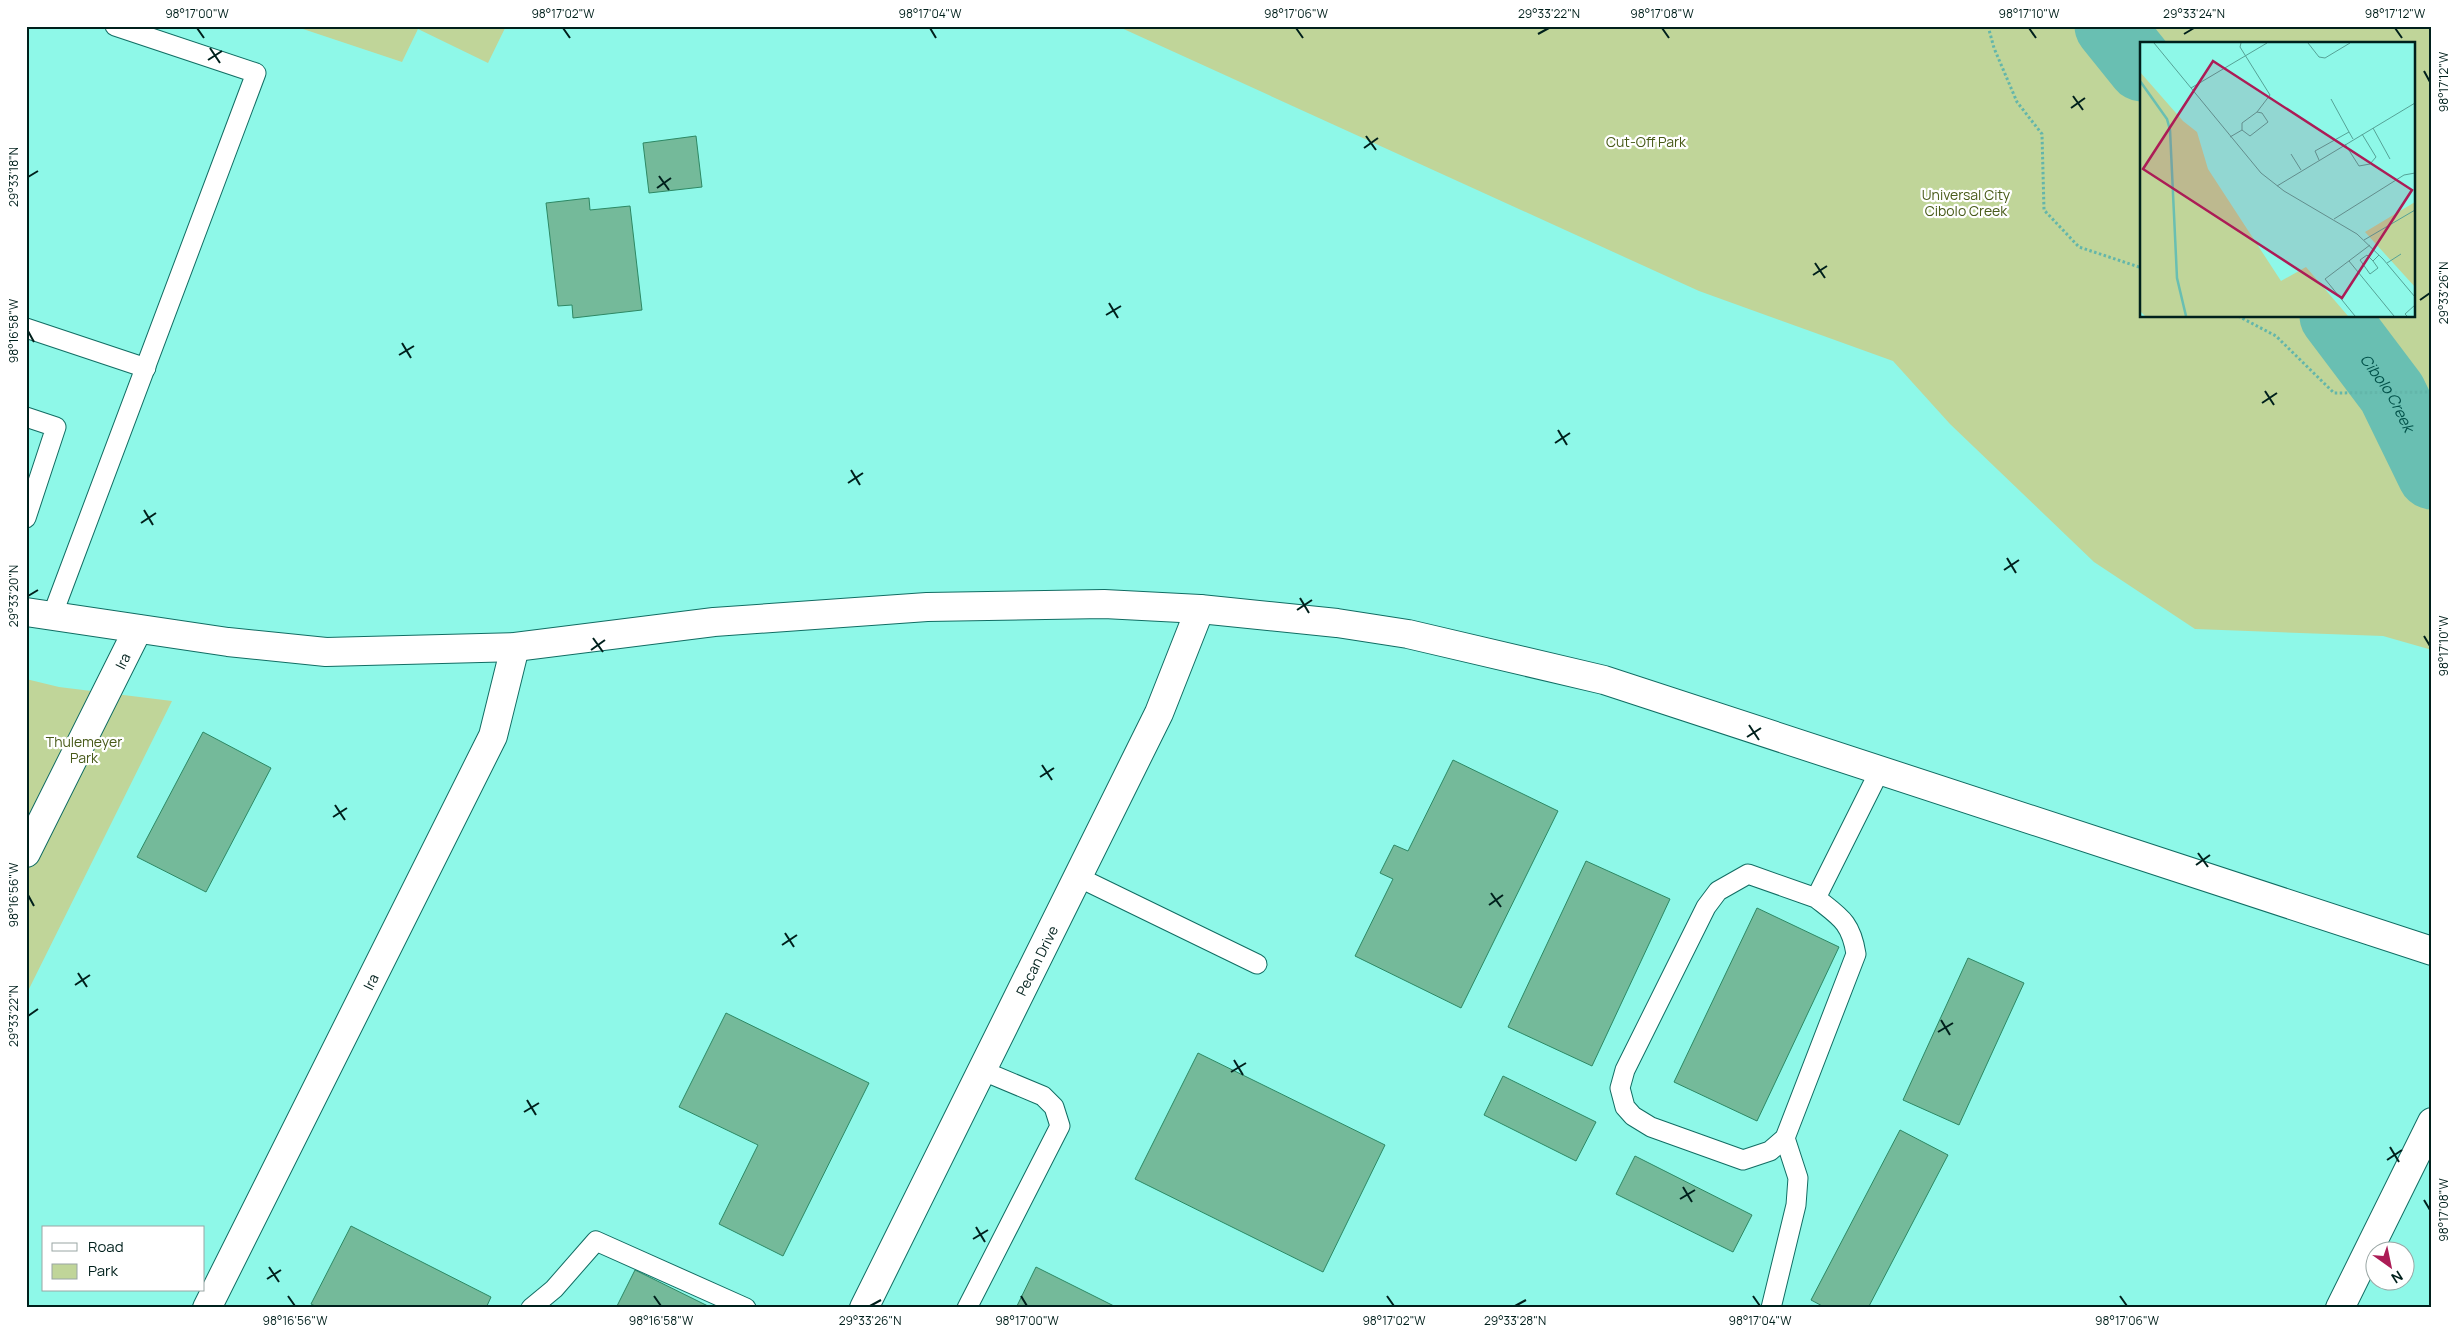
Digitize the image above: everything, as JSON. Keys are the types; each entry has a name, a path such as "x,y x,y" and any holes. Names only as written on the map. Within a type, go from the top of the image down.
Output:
{"main road":[{"path":"39,614 228,642 326,652 515,647 714,622 927,607 1104,604 1200,609 1337,623 1408,634 1604,680 2432,951"},
{"name":"Pecan Drive","path":"864,1308 1159,713 1200,609"},
{"name":"Ira","path":"26,853 138,628"},
{"name":"Ira","path":"207,1308 493,736 515,647"},
{"path":"2340,1308 2432,1122"}],"lane":[{"path":"39,614 146,368 256,74 116,26"},
{"path":"26,328 146,368"},
{"path":"26,417 56,427 26,518"},
{"path":"1816,898 1880,770"},
{"path":"1748,874 1816,898 1842,919 1853,935 1856,954 1785,1138 1770,1151 1743,1160 1651,1127 1633,1116 1625,1108 1620,1088 1625,1070 1706,907 1718,891 1748,874"},
{"path":"1078,877 1257,964"},
{"path":"967,1308 1060,1126 1054,1107 1043,1096 981,1070"},
{"path":"1771,1308 1796,1205 1798,1178 1785,1138"},
{"path":"531,1308 554,1289 596,1241 746,1308"}],"path":[{"path":"1988,26 1994,48 2017,102 2042,134 2044,210 2079,247 2140,267"},
{"path":"2242,318 2276,336 2334,393 2432,392"}],"green space":[{"path":"294,26 506,26 488,63 418,29 402,62"},
{"name":"Universal City Cibolo Creek","path":"1117,26 2432,26 2432,650 2383,636 2195,629 2094,562 1950,424 1893,361 1699,291"},
{"name":"Thulemeyer Park","path":"26,679 59,687 172,701 26,995"}],"building":[{"path":"696,136 702,187 649,193 643,143"},
{"path":"589,198 590,210 630,206 642,310 573,318 572,305 558,306 546,203"},
{"path":"203,732 271,768 206,892 137,857"},
{"path":"1453,760 1558,811 1461,1008 1355,956 1393,879 1380,873 1394,845 1408,851"},
{"path":"1586,861 1670,899 1592,1066 1508,1027"},
{"path":"1757,908 1839,947 1757,1121 1674,1082"},
{"path":"1968,958 2024,983 1959,1125 1903,1100"},
{"path":"726,1013 869,1083 783,1256 719,1224 758,1145 679,1107"},
{"path":"1198,1053 1385,1145 1323,1272 1135,1179"},
{"path":"1503,1076 1596,1122 1576,1161 1484,1115"},
{"path":"1900,1130 1948,1155 1868,1308 1826,1308 1811,1300"},
{"path":"1635,1156 1752,1215 1733,1252 1616,1194"},
{"path":"351,1226 491,1297 486,1308 319,1308 311,1304"},
{"path":"1036,1267 1118,1308 1016,1308"},
{"path":"635,1270 712,1308 616,1308"}],"waterway":[{"name":"Cibolo Creek","path":"2109,26 2140,65"},
{"name":"Cibolo Creek","path":"2336,318 2392,393 2432,475"}],"park label":[{"name":"Cut-Off Park","path":"1646,141"}]}
